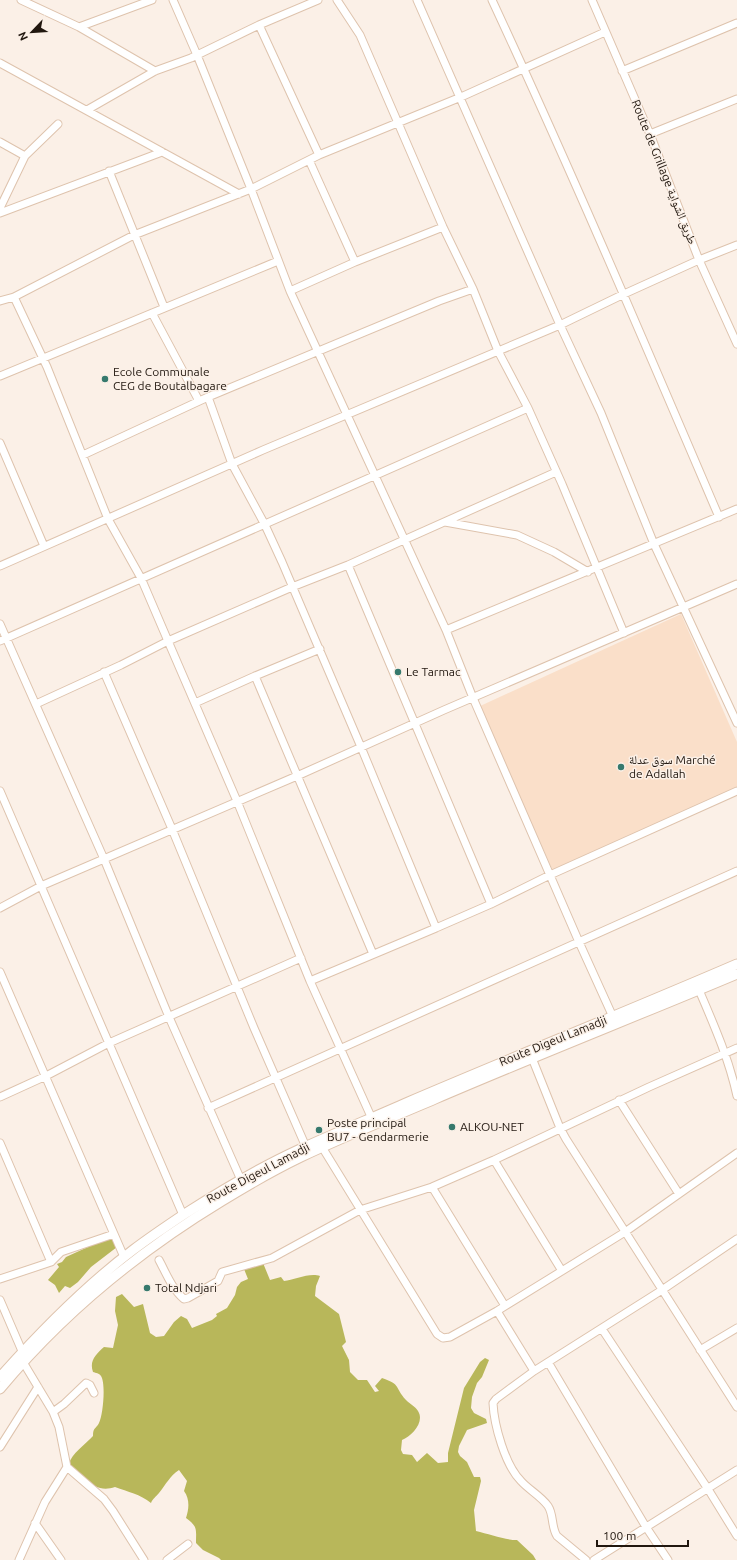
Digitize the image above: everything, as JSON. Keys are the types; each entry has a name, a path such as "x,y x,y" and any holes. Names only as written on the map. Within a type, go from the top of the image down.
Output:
{"main road":[{"name":"Route Digeul Lamadji","path":"0,1377 22,1351 84,1290 124,1257 183,1215 240,1180 306,1147 373,1122 737,964"},
{"path":"0,1389 23,1362 65,1318 133,1260 191,1219 235,1193 300,1157 322,1148 373,1122 737,974"}],"street":[{"path":"21,0 79,27 155,71"},
{"path":"79,27 152,0"},
{"path":"173,0 197,55 290,290 446,630 473,698 613,1017"},
{"path":"87,110 155,71 197,55 259,25 318,0"},
{"path":"337,0 360,35 443,227 473,289 498,351 528,408 588,543 597,569 624,633"},
{"path":"417,0 461,97 560,325 601,413 654,544 737,723"},
{"path":"492,0 624,294 719,517"},
{"name":"Route de Grillage طريق الشواية","path":"592,0 650,134 699,260 737,344"},
{"path":"622,71 737,23"},
{"path":"259,25 320,155"},
{"path":"0,301 14,297 134,235 251,189 320,155 461,97 605,32"},
{"path":"0,63 239,194"},
{"path":"650,134 737,99"},
{"path":"0,208 25,156 58,124"},
{"path":"0,142 25,156"},
{"path":"0,214 162,152"},
{"path":"309,160 355,262"},
{"path":"109,171 164,307"},
{"path":"290,290 443,227"},
{"path":"0,566 232,464 560,325 699,260 737,245"},
{"path":"0,376 278,261"},
{"path":"83,455 199,401 439,301 473,289"},
{"path":"14,297 43,358 108,519 141,578 237,801 310,981 373,1122"},
{"path":"152,313 199,401"},
{"path":"208,398 232,464 265,525 320,649 436,928"},
{"path":"3,640 528,408"},
{"path":"0,443 44,546"},
{"path":"36,704 168,641 292,587 348,565 556,472"},
{"path":"446,630 597,569 737,509"},
{"path":"444,521 517,535 554,552 588,572"},
{"path":"348,565 491,904"},
{"path":"0,908 41,886 297,776 683,606 737,584"},
{"path":"0,624 3,640 36,704 104,859 169,1017 240,1180"},
{"path":"195,703 320,649"},
{"path":"104,672 306,1147"},
{"path":"255,676 373,954"},
{"path":"0,791 183,1215"},
{"path":"310,981 491,904 550,874 737,791"},
{"path":"208,1108 737,871"},
{"path":"0,1097 46,1076 109,1043 301,958"},
{"path":"0,972 124,1257"},
{"path":"699,990 725,1053 737,1096"},
{"path":"159,1260 169,1279 181,1296 184,1299 188,1298 218,1282 222,1272 272,1258 360,1210 432,1187 494,1160 619,1100 737,1048"},
{"path":"532,1058 560,1128 737,1407"},
{"path":"619,1100 679,1194"},
{"path":"0,1143 51,1262"},
{"path":"322,1148 437,1334 443,1338 450,1337 497,1311 625,1232 737,1153"},
{"path":"494,1160 562,1271"},
{"path":"432,1187 505,1306"},
{"path":"0,1279 51,1262 61,1252 114,1234"},
{"path":"586,1560 556,1536 549,1507 518,1478 498,1435 493,1403 496,1399 534,1371 662,1290 737,1239"},
{"path":"0,1300 22,1351"},
{"path":"497,1311 534,1371"},
{"path":"602,1328 708,1489 737,1536"},
{"path":"700,1350 737,1328"},
{"path":"23,1362 53,1412 59,1427 67,1467 104,1499 113,1510 144,1560"},
{"path":"548,1362 646,1527 668,1560"},
{"path":"53,1412 64,1404 86,1383 90,1385 94,1393"},
{"path":"0,1447 38,1387"},
{"path":"19,1560 45,1502 67,1467"},
{"path":"594,1560 737,1470"},
{"path":"36,1522 61,1560"},
{"path":"167,1560 188,1544"}],"shaded area":[{"name":"سوق عدلة Marché de Adallah","path":"681,614 737,742 737,792 554,873 478,707"},
{"path":"112,1236 117,1247 91,1267 78,1282 70,1288 65,1286 59,1293 55,1285 48,1280 59,1267 57,1264 62,1262 66,1257"},
{"path":"263,1263 270,1280 281,1277 284,1281 312,1275 320,1276 316,1286 315,1296 339,1314 346,1342 342,1346 349,1360 350,1372 358,1380 367,1380 375,1392 379,1391 375,1386 382,1378 392,1383 397,1387 402,1396 418,1411 420,1415 419,1424 410,1435 402,1440 401,1450 403,1454 412,1455 417,1462 427,1453 438,1463 448,1462 448,1453 464,1388 480,1362 485,1358 489,1360 482,1377 477,1383 472,1397 471,1408 474,1413 486,1419 487,1423 467,1430 459,1446 458,1452 467,1462 474,1477 480,1477 481,1481 474,1510 476,1531 502,1538 517,1540 533,1555 536,1560 221,1560 203,1550 196,1543 196,1529 186,1518 188,1504 184,1491 187,1481 179,1470 151,1503 138,1495 115,1487 108,1489 95,1486 69,1464 70,1460 76,1453 93,1436 94,1430 100,1419 103,1407 103,1380 99,1374 93,1372 92,1364 96,1355 104,1347 113,1348 118,1325 115,1311 116,1297 122,1294 134,1307 143,1304 150,1333 156,1337 164,1336 174,1322 181,1316 187,1319 192,1328 212,1320 217,1316 216,1314 227,1308 235,1295 237,1287 241,1282 248,1279 244,1269"}],"place":[{"name":"Ecole Communale CEG de Boutalbagare","path":"105,379"},
{"name":"Le Tarmac","path":"398,672"},
{"name":"سوق عدلة Marché de Adallah","path":"621,767"},
{"name":"ALKOU-NET","path":"452,1127"},
{"name":"Poste principal BU7 - Gendarmerie","path":"319,1130"},
{"name":"Total Ndjari","path":"147,1288"}]}
